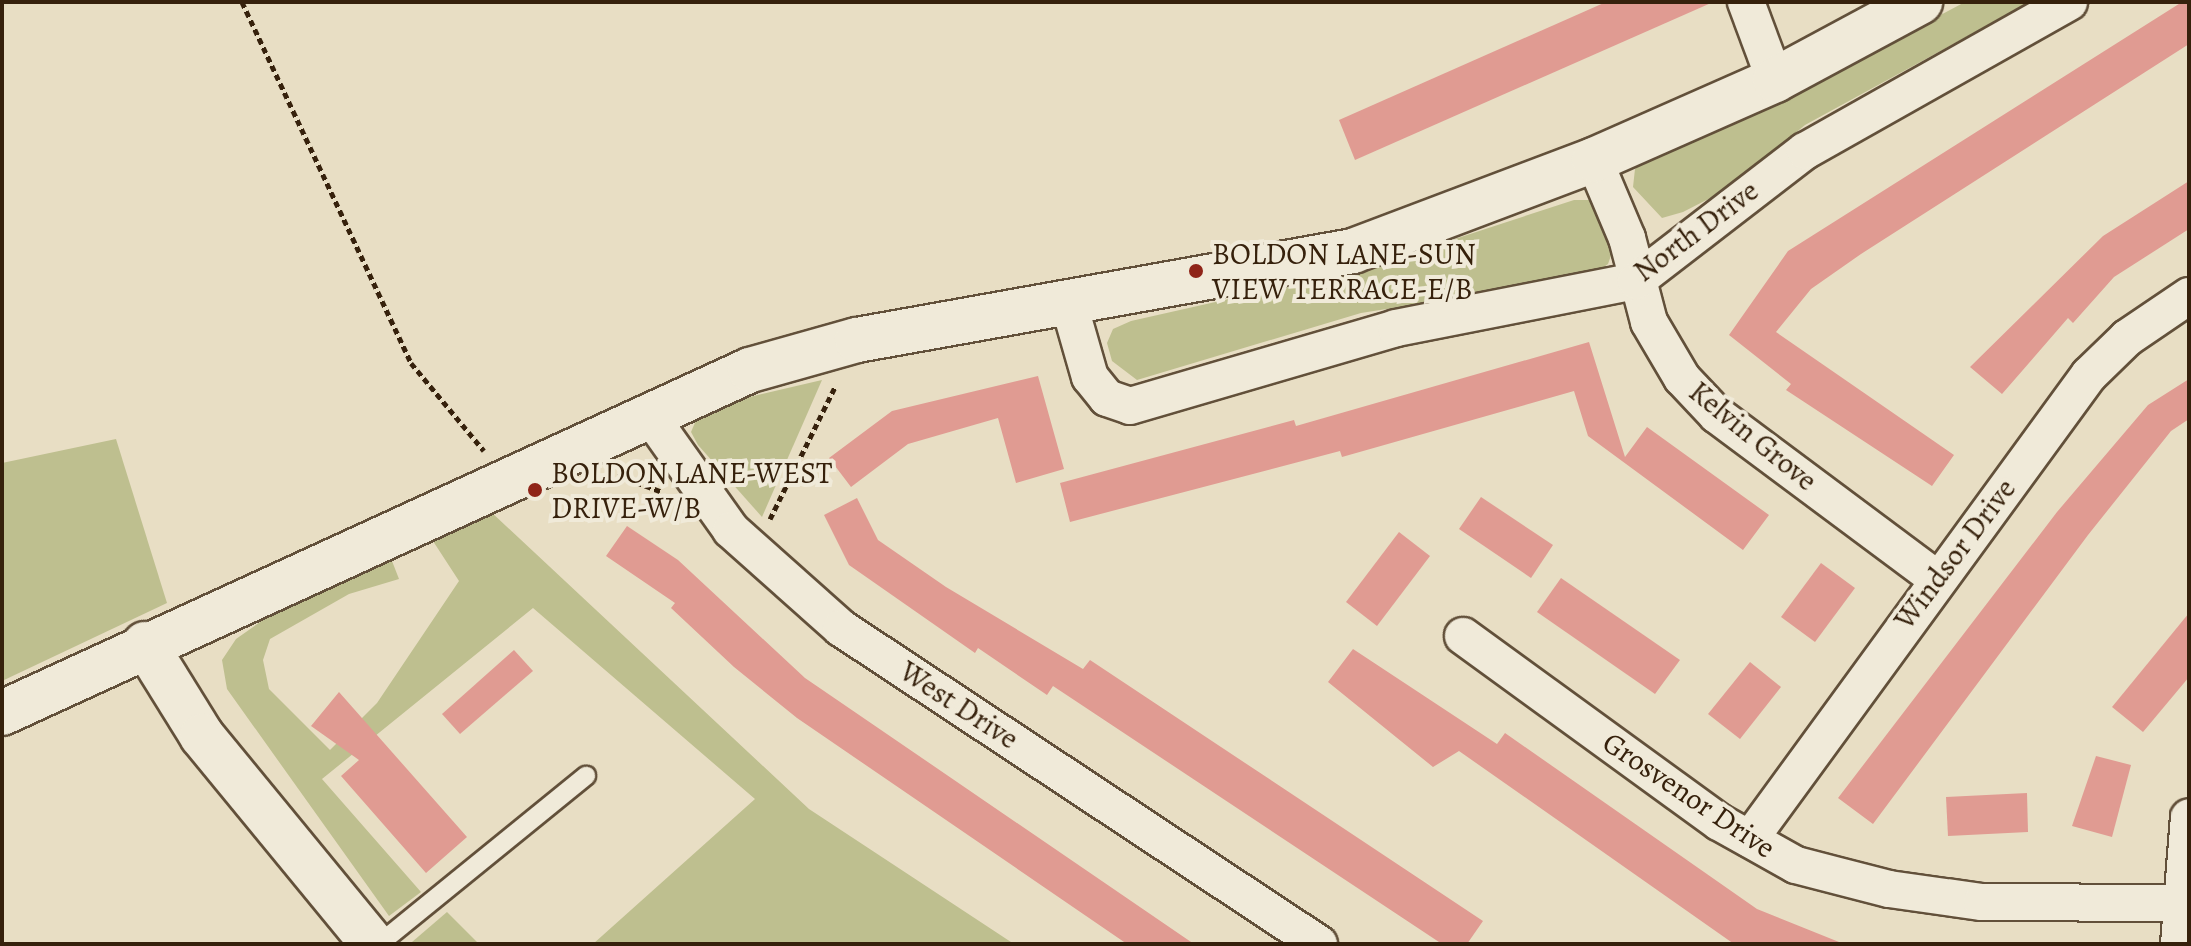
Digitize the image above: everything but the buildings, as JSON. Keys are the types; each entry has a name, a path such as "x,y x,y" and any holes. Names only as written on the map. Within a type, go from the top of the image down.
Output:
{"street":[{"path":"1746,2 1775,80"},
{"path":"2,713 648,413 750,370 857,340 1353,251 1594,160 1775,80 1920,2"},
{"name":"North Drive","path":"1069,304 1090,377 1107,398 1130,406 1396,328 1636,281 1805,151 2069,2"},
{"name":"Kelvin Grove","path":"1594,160 1627,238 1636,281 1682,378 1717,415 1936,578"},
{"name":"Windsor Drive","path":"1750,839 1936,578 2089,375 2127,338 2189,296"},
{"name":"West Drive","path":"648,413 714,511 841,628 1319,944"},
{"name":"Grosvenor Drive","path":"1463,636 1750,839 1796,865 1889,889 1982,902 2181,903"},
{"path":"145,644 202,736 373,944"},
{"path":"2179,944 2189,817"}],"lane":[{"path":"379,944 586,776"}],"path":[{"path":"242,2 411,363 512,476"},
{"path":"754,551 857,340"},
{"path":"560,454 714,511"}],"green space":[{"path":"1965,2 2030,2 1805,125 1728,189 1683,212 1662,218 1633,187 1635,169 1651,155 1807,86"},
{"path":"1574,200 1592,200 1615,244 1608,264 1590,277 1361,313 1137,380 1112,361 1107,343 1113,329 1131,321 1366,268"},
{"path":"822,380 762,517 698,445 691,432 697,418 724,403"},
{"path":"116,439 167,603 2,681 2,463"},
{"path":"490,511 809,809 1014,944 593,944 755,799 533,608 322,779 421,892 389,916 227,689 222,660 236,639 283,606 392,561 399,579 349,594 270,639 263,660 269,689 330,750 377,703 459,581 431,538"},
{"path":"447,912 479,944 412,942"}],"place":[{"name":"BOLDON LANE-SUN VIEW TERRACE-E/B","path":"1196,271"},
{"name":"BOLDON LANE-WEST DRIVE-W/B","path":"535,490"}]}
